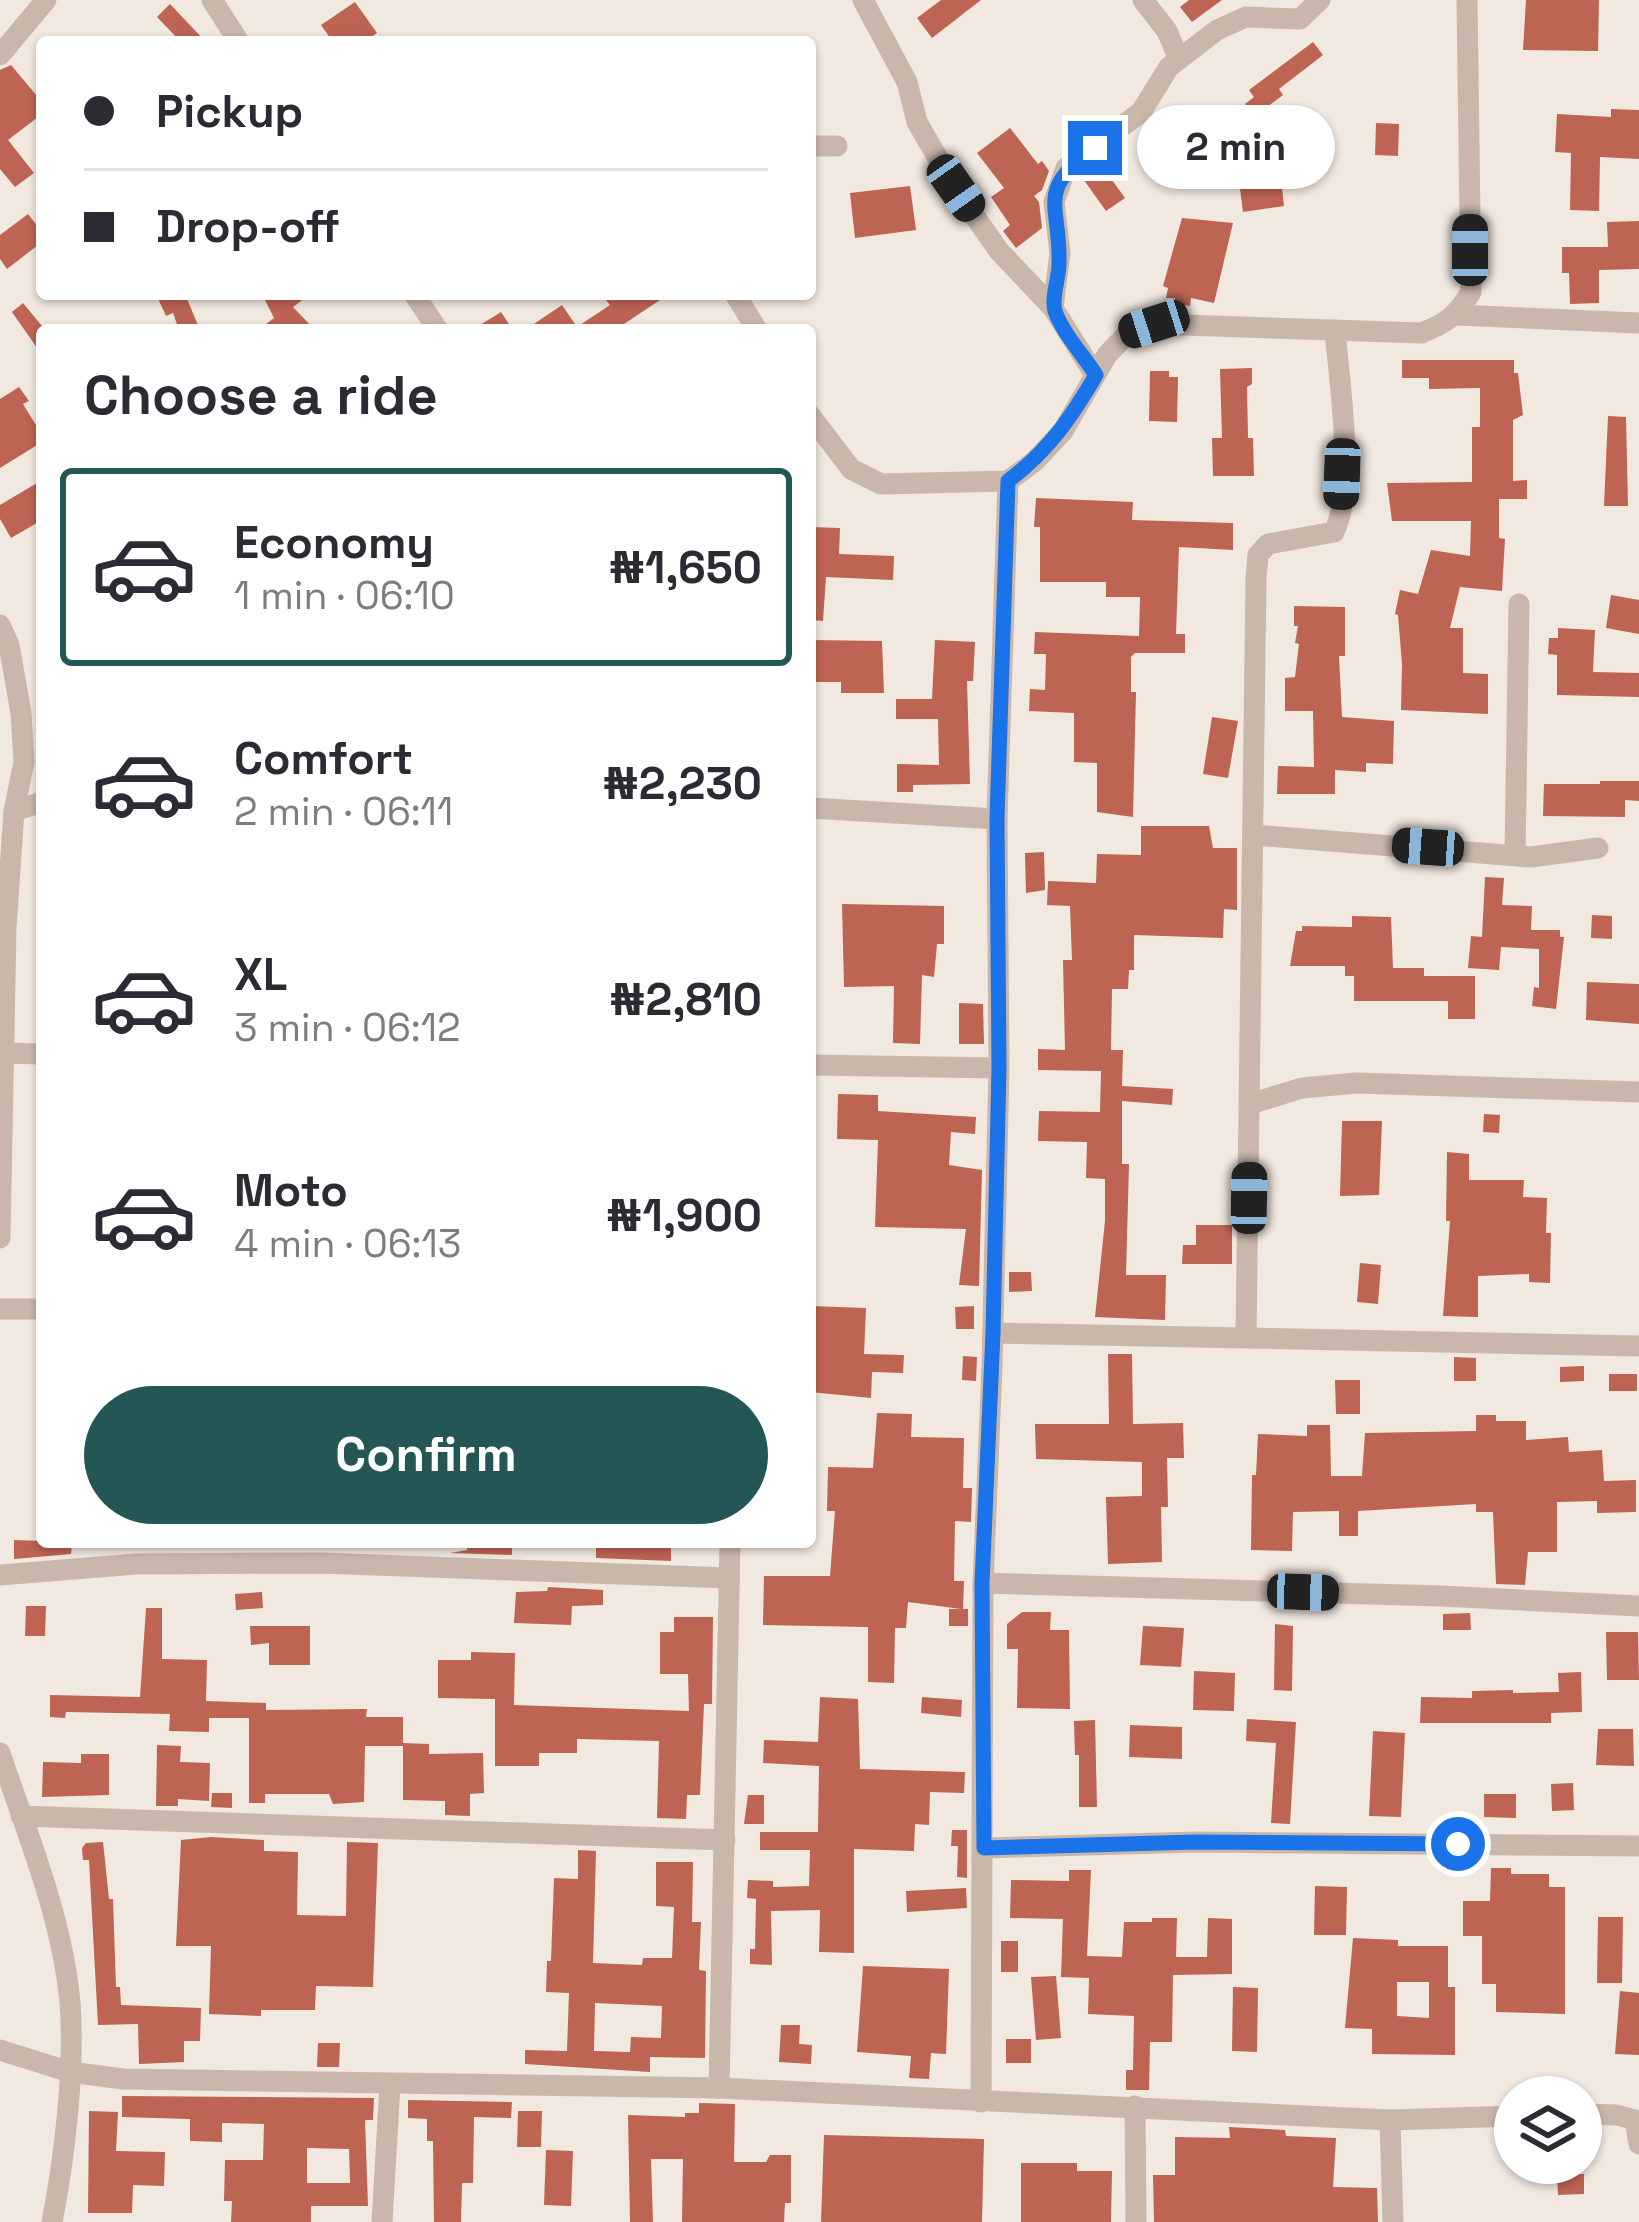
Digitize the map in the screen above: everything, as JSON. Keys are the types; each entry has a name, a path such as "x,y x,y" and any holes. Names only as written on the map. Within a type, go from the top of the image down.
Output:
{"street":[{"path":"0,55 46,0"},
{"path":"212,0 235,36"},
{"path":"862,0 908,82 917,122 956,188 999,250 1053,308 1096,375"},
{"path":"1143,0 1167,31 1178,57"},
{"path":"1053,308 1060,253 1054,202 1066,168 1141,112 1178,57 1217,30 1246,17 1300,19 1320,0"},
{"path":"1457,315 1471,292 1467,0"},
{"path":"816,146 837,146"},
{"path":"816,423 851,469 881,484 1008,481 1063,431 1107,355 1129,332 1154,324 1420,333 1457,315 1639,323"},
{"path":"1246,1337 1258,555 1268,544 1286,538 1334,532 1341,517 1344,430 1335,330"},
{"path":"981,2102 982,1583 993,1333 999,1068 997,818 1008,481"},
{"path":"1515,853 1520,604"},
{"path":"0,1238 6,928 14,811 24,762 21,712 3,639"},
{"path":"14,811 36,804"},
{"path":"816,808 997,818"},
{"path":"1254,835 1531,856 1598,848"},
{"path":"5,1053 36,1054"},
{"path":"816,1065 999,1068"},
{"path":"1250,1104 1302,1088 1357,1083 1639,1092"},
{"path":"0,1309 36,1309"},
{"path":"993,1333 1639,1346"},
{"path":"719,2088 730,1548"},
{"path":"0,1575 136,1564 321,1563 729,1578"},
{"path":"982,1583 1639,1606"},
{"path":"2,1769 57,1930 70,2001 70,2072 52,2222"},
{"path":"21,1816 724,1840"},
{"path":"984,1848 1196,1842 1639,1846"},
{"path":"0,2050 70,2072 123,2079 719,2088 1390,2120 1494,2117"},
{"path":"382,2222 389,2085"},
{"path":"1135,2106 1136,2222"},
{"path":"1602,2115 1635,2120 1639,2144"},
{"path":"1390,2120 1393,2222"}],"building":[{"path":"941,0 981,0 932,38 917,18"},
{"path":"1189,0 1222,0 1192,22 1180,7"},
{"path":"1526,0 1599,0 1598,51 1523,50"},
{"path":"355,2 377,33 329,36 321,25"},
{"path":"170,4 200,36 175,36 157,17"},
{"path":"1313,42 1323,55 1279,89 1283,95 1255,116 1245,104 1254,97 1249,90"},
{"path":"11,65 36,95 36,119 8,140 34,173 15,187 0,169 0,70"},
{"path":"1611,109 1639,110 1639,159 1600,157 1599,211 1570,210 1571,153 1555,152 1557,114 1611,117"},
{"path":"1376,123 1399,124 1398,156 1375,155"},
{"path":"1010,128 1049,171 1042,190 1034,196 1042,228 1016,248 1003,231 1010,225 991,197 1004,188 977,153"},
{"path":"1099,162 1125,198 1106,211 1081,176"},
{"path":"1280,169 1284,206 1243,212 1238,174"},
{"path":"910,186 916,230 855,238 850,193"},
{"path":"28,214 36,224 36,247 7,269 0,259 0,235"},
{"path":"1182,218 1233,223 1214,303 1191,298 1190,306 1166,298 1168,288 1163,286"},
{"path":"1639,221 1639,269 1599,270 1599,303 1570,304 1569,273 1562,273 1562,247 1608,247 1607,222"},
{"path":"159,300 188,300 198,324 177,324 173,313 166,316"},
{"path":"265,300 302,300 293,307 309,324 266,324 274,318"},
{"path":"606,300 660,300 624,324 582,324 610,305"},
{"path":"23,303 40,324 36,324 36,346 12,312"},
{"path":"562,305 575,324 534,324"},
{"path":"501,312 509,324 482,324"},
{"path":"1402,360 1514,360 1514,373 1518,373 1523,415 1513,420 1513,481 1527,480 1527,499 1499,499 1499,538 1505,539 1502,591 1460,587 1450,628 1463,628 1463,673 1488,674 1488,714 1401,710 1402,664 1395,614 1400,590 1418,594 1431,550 1470,556 1471,521 1392,521 1387,483 1472,482 1472,427 1480,427 1480,388 1429,389 1429,378 1402,378"},
{"path":"1252,368 1252,384 1247,387 1254,476 1213,476 1212,438 1222,438 1220,369"},
{"path":"1150,371 1169,371 1169,377 1178,377 1177,422 1149,421"},
{"path":"19,387 29,401 23,404 36,425 36,446 0,468 0,399"},
{"path":"1608,416 1626,417 1628,506 1604,506"},
{"path":"36,484 36,523 11,538 0,519 0,505"},
{"path":"1036,498 1133,502 1132,520 1233,523 1233,550 1179,547 1176,634 1185,634 1185,653 1135,653 1131,657 1131,692 1136,692 1133,817 1097,812 1097,763 1074,762 1074,713 1029,711 1030,689 1045,690 1046,654 1034,654 1035,632 1139,636 1140,597 1106,597 1106,582 1040,582"},
{"path":"816,527 840,528 839,554 894,556 893,580 826,577 823,621 816,620"},
{"path":"1611,595 1639,600 1639,634 1606,628"},
{"path":"1294,606 1345,607 1345,656 1339,656 1342,717 1394,721 1393,764 1366,763 1366,772 1335,770 1335,794 1277,794 1278,766 1314,767 1313,711 1285,711 1285,678 1295,677 1299,644 1295,643"},
{"path":"1558,628 1595,630 1593,672 1639,673 1639,697 1557,695 1557,655 1548,654 1549,638 1558,638"},
{"path":"816,640 882,641 884,693 841,693 841,682 816,682"},
{"path":"935,640 975,642 973,681 967,681 970,784 913,785 913,792 897,792 897,764 939,765 938,719 896,719 896,699 932,699"},
{"path":"1212,717 1238,721 1228,778 1203,774"},
{"path":"1639,781 1639,801 1625,800 1625,817 1543,816 1544,784"},
{"path":"1141,826 1209,826 1213,848 1237,848 1237,910 1224,909 1223,938 1134,935 1134,970 1129,970 1128,989 1112,989 1111,1050 1123,1050 1122,1086 1173,1089 1172,1105 1122,1101 1122,1164 1129,1164 1126,1275 1166,1275 1165,1320 1095,1317 1105,1179 1086,1178 1087,1142 1038,1141 1039,1111 1100,1112 1101,1071 1038,1070 1038,1049 1065,1050 1063,960 1072,960 1070,906 1047,905 1048,881 1096,883 1097,854 1141,855"},
{"path":"1044,852 1045,890 1026,893 1025,853"},
{"path":"1485,877 1504,878 1502,905 1532,906 1531,930 1560,930 1564,937 1556,1009 1532,1006 1534,987 1539,988 1539,949 1501,947 1499,970 1468,968 1471,936 1482,937"},
{"path":"842,904 944,906 944,944 937,944 934,977 922,975 920,1044 893,1043 894,986 844,987"},
{"path":"1592,915 1612,916 1612,939 1591,938"},
{"path":"1352,916 1391,917 1393,968 1424,968 1424,976 1475,976 1475,1019 1448,1019 1448,1001 1354,1001 1354,976 1345,976 1345,966 1290,966 1296,931 1302,931 1302,926 1352,927"},
{"path":"1587,982 1639,984 1639,1024 1586,1020"},
{"path":"959,1003 983,1004 984,1044 959,1044"},
{"path":"838,1094 878,1095 878,1111 976,1117 975,1134 951,1132 949,1165 982,1170 979,1286 959,1285 966,1229 875,1227 878,1140 837,1139"},
{"path":"1484,1114 1500,1115 1499,1133 1483,1132"},
{"path":"1342,1121 1382,1121 1379,1195 1340,1196"},
{"path":"1447,1152 1469,1154 1469,1180 1524,1180 1523,1197 1547,1198 1550,1283 1529,1282 1529,1274 1478,1276 1478,1317 1443,1316 1450,1221 1446,1221"},
{"path":"1196,1225 1232,1225 1232,1264 1182,1264 1183,1245 1196,1245"},
{"path":"1360,1263 1381,1265 1378,1304 1357,1302"},
{"path":"1009,1272 1031,1272 1032,1291 1009,1292"},
{"path":"816,1306 866,1308 864,1354 904,1355 903,1373 872,1372 871,1398 816,1393"},
{"path":"974,1306 974,1329 956,1329 955,1307"},
{"path":"1108,1354 1132,1354 1133,1424 1183,1423 1184,1458 1167,1458 1168,1507 1161,1507 1162,1562 1108,1564 1106,1497 1142,1496 1142,1462 1036,1459 1035,1424 1109,1424"},
{"path":"963,1356 977,1357 976,1381 962,1380"},
{"path":"1454,1357 1476,1358 1476,1381 1454,1381"},
{"path":"1584,1366 1584,1381 1560,1382 1560,1367"},
{"path":"1609,1374 1637,1374 1637,1391 1609,1391"},
{"path":"1335,1380 1360,1380 1360,1414 1336,1414"},
{"path":"877,1413 912,1414 911,1437 964,1438 963,1488 972,1488 971,1522 955,1521 954,1581 964,1581 968,1626 949,1626 949,1609 961,1609 908,1602 906,1628 895,1628 894,1683 868,1682 868,1627 763,1625 764,1576 830,1576 835,1511 827,1511 828,1467 873,1468"},
{"path":"1476,1415 1526,1421 1526,1440 1568,1437 1569,1452 1602,1450 1604,1481 1636,1480 1636,1512 1597,1513 1597,1501 1557,1502 1557,1552 1528,1552 1525,1585 1496,1584 1493,1512 1476,1512 1476,1504 1358,1511 1358,1536 1339,1536 1339,1511 1293,1512 1292,1551 1251,1550 1258,1434 1307,1436 1307,1425 1330,1425 1331,1476 1362,1476 1365,1433 1476,1431"},
{"path":"14,1540 36,1541 36,1548 72,1548 71,1554 14,1559"},
{"path":"512,1548 512,1555 450,1553"},
{"path":"596,1548 671,1548 671,1561 596,1558"},
{"path":"548,1587 603,1590 603,1605 572,1606 571,1625 514,1623 516,1592 547,1591"},
{"path":"262,1592 263,1608 236,1610 235,1594"},
{"path":"26,1606 46,1606 45,1636 25,1636"},
{"path":"146,1608 162,1608 162,1659 207,1660 206,1701 266,1703 266,1710 367,1709 366,1717 403,1717 403,1746 365,1746 364,1802 333,1804 329,1794 265,1794 265,1803 249,1803 249,1718 209,1718 209,1732 169,1731 170,1714 66,1712 65,1718 50,1717 50,1695 140,1697"},
{"path":"1022,1612 1051,1612 1050,1630 1069,1630 1070,1709 1017,1708 1018,1649 1007,1649 1007,1624"},
{"path":"1470,1613 1471,1630 1443,1630 1443,1614"},
{"path":"674,1617 713,1617 712,1704 704,1704 700,1795 687,1795 686,1819 657,1818 659,1741 577,1739 577,1753 539,1753 539,1766 495,1766 495,1699 438,1698 438,1660 471,1660 471,1652 515,1653 514,1705 689,1711 688,1674 660,1674 660,1632 674,1632"},
{"path":"1275,1624 1293,1626 1292,1691 1274,1690"},
{"path":"250,1626 310,1626 310,1665 269,1665 269,1643 251,1645"},
{"path":"1143,1626 1184,1628 1181,1667 1140,1665"},
{"path":"1606,1632 1638,1632 1639,1680 1607,1680"},
{"path":"1194,1671 1235,1673 1234,1711 1193,1710"},
{"path":"1581,1672 1582,1712 1551,1713 1551,1723 1420,1723 1421,1697 1472,1698 1472,1691 1559,1692 1558,1673"},
{"path":"820,1697 858,1699 860,1769 965,1772 964,1793 930,1792 929,1825 915,1824 914,1851 854,1849 854,1953 819,1952 820,1910 771,1911 772,1965 750,1964 750,1949 755,1949 756,1899 747,1898 748,1880 773,1881 773,1887 809,1886 810,1850 760,1850 760,1832 818,1832 819,1766 763,1763 764,1740 818,1742"},
{"path":"922,1697 962,1700 961,1717 921,1713"},
{"path":"1247,1719 1296,1722 1290,1824 1271,1823 1276,1743 1246,1741"},
{"path":"1095,1720 1097,1807 1079,1807 1074,1721"},
{"path":"1130,1725 1182,1727 1182,1759 1129,1757"},
{"path":"1598,1729 1633,1729 1634,1766 1596,1765"},
{"path":"1373,1731 1405,1733 1401,1817 1369,1816"},
{"path":"403,1743 429,1744 429,1754 483,1753 484,1793 470,1794 470,1816 445,1815 445,1801 403,1800"},
{"path":"157,1745 181,1746 180,1762 210,1763 209,1801 178,1799 178,1806 156,1806"},
{"path":"81,1754 109,1754 109,1795 42,1797 43,1762 81,1763"},
{"path":"1573,1783 1574,1810 1552,1811 1551,1784"},
{"path":"212,1793 232,1793 232,1808 211,1807"},
{"path":"1484,1794 1516,1794 1516,1818 1484,1817"},
{"path":"748,1795 764,1795 764,1824 744,1824"},
{"path":"952,1830 967,1830 967,1878 957,1877 958,1846 951,1846"},
{"path":"181,1840 264,1840 264,1851 298,1852 297,1915 346,1916 347,1842 378,1843 373,1987 316,1986 315,2010 261,2010 261,2016 209,2014 211,1946 176,1946"},
{"path":"103,1842 109,1899 113,1899 116,1987 120,1987 121,2005 201,2008 200,2041 184,2041 184,2062 139,2064 138,2024 98,2025 89,1860 83,1860 82,1848 86,1843"},
{"path":"578,1850 596,1851 593,1963 642,1965 643,1958 672,1958 674,1907 656,1906 656,1862 693,1862 692,1922 701,1922 699,1970 706,1971 705,2058 650,2057 650,2072 525,2064 525,2050 567,2051 569,1993 546,1992 547,1961 551,1961 554,1878 578,1879","holes":["595,2003 662,2006 661,2038 631,2037 630,2052 594,2051"]},
{"path":"1491,1868 1511,1868 1511,1874 1549,1874 1549,1887 1565,1887 1565,2014 1496,2012 1496,1984 1482,1984 1482,1936 1463,1936 1463,1901 1490,1901"},
{"path":"1069,1870 1091,1870 1087,1956 1122,1957 1124,1922 1177,1918 1176,1957 1207,1957 1208,1918 1232,1919 1232,1974 1173,1975 1172,2042 1150,2042 1149,2090 1126,2090 1126,2070 1133,2070 1134,2016 1088,2014 1089,1978 1061,1977 1063,1919 1010,1918 1011,1880 1069,1881"},
{"path":"1315,1886 1347,1887 1346,1935 1314,1935"},
{"path":"966,1888 967,1908 907,1912 906,1891"},
{"path":"1598,1917 1623,1917 1622,1983 1597,1983"},
{"path":"1353,1938 1398,1940 1398,1946 1448,1946 1448,1987 1455,1987 1455,2055 1372,2054 1372,2029 1345,2028","holes":["1397,1982 1429,1982 1429,2018 1397,2016"]},
{"path":"1001,1941 1018,1941 1018,1972 1001,1972"},
{"path":"863,1966 949,1969 946,2054 931,2053 929,2079 909,2078 911,2056 857,2052"},
{"path":"1056,1976 1061,2038 1036,2040 1031,1977"},
{"path":"1233,1987 1258,1988 1257,2052 1232,2051"},
{"path":"1620,1991 1639,1993 1639,2055 1615,2054"},
{"path":"781,2025 800,2025 799,2044 812,2045 811,2064 779,2062"},
{"path":"1006,2039 1031,2039 1031,2063 1006,2063"},
{"path":"318,2043 340,2043 339,2067 317,2067"},
{"path":"122,2096 374,2098 373,2120 365,2120 368,2206 311,2206 311,2222 231,2222 232,2201 224,2201 225,2160 263,2160 264,2124 222,2123 222,2142 190,2141 190,2119 122,2117","holes":["307,2148 349,2149 350,2183 307,2183"]},
{"path":"408,2100 512,2102 511,2118 474,2117 473,2183 462,2183 461,2222 434,2222 433,2141 427,2141 427,2119 408,2118"},
{"path":"699,2103 735,2104 734,2162 766,2162 770,2155 791,2155 791,2203 785,2203 784,2222 682,2222 683,2159 651,2159 653,2222 630,2222 628,2115 685,2117 685,2113 699,2113"},
{"path":"89,2111 118,2112 116,2151 165,2152 164,2186 133,2185 132,2213 88,2213"},
{"path":"518,2111 542,2111 541,2147 517,2147"},
{"path":"1229,2127 1336,2138 1333,2187 1377,2188 1378,2222 1154,2222 1153,2175 1175,2175 1175,2137 1230,2138"},
{"path":"824,2135 984,2139 982,2222 821,2222"},
{"path":"546,2150 573,2151 571,2206 544,2205"},
{"path":"1021,2163 1077,2163 1077,2171 1112,2171 1111,2222 1021,2222"},
{"path":"1557,2184 1584,2184 1584,2194 1558,2195"}],"route":[{"path":"1095,148 1066,168 1059,182 1054,227 1060,253 1053,308 1096,375 1063,431 1008,481 997,818 999,1068 993,1333 982,1583 984,1848 1196,1842 1458,1844"}]}
